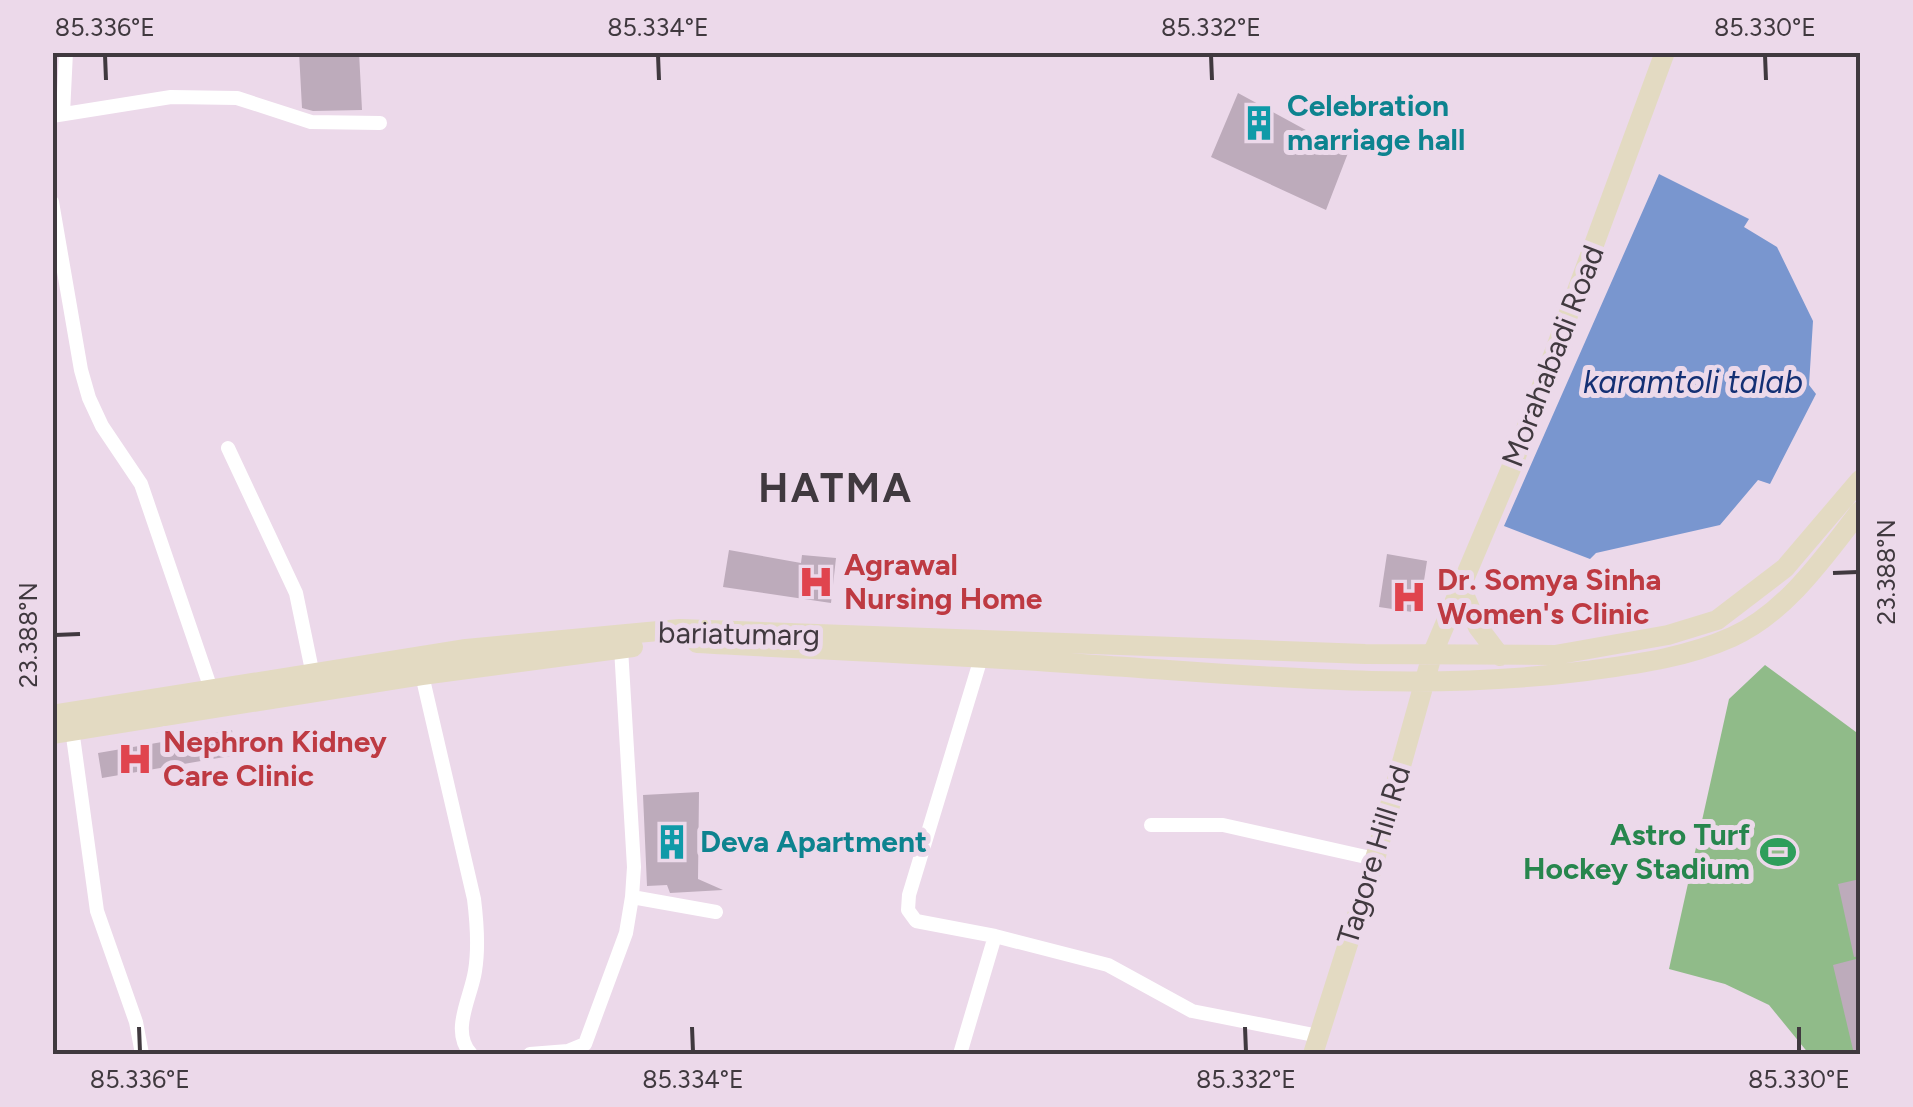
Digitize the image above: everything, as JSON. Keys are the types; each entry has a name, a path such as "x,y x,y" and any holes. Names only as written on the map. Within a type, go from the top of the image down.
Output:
{"main road":[{"name":"Morahabadi Road","path":"1432,656 1515,458 1665,52"},
{"name":"bariatumarg","path":"62,731 314,683 466,649 680,629 1432,656 1556,655 1668,636 1716,620 1785,568 1860,480"},
{"name":"bariatumarg","path":"52,715 211,689 422,675 681,643 1357,683 1422,684 1551,676 1658,661 1736,636 1766,616 1805,580 1860,512"},
{"path":"1460,585 1478,628 1500,656"},
{"name":"Tagore Hill Rd","path":"1316,1045 1375,859 1432,656"}],"street":[{"path":"66,52 58,115 172,97 237,98 311,122 380,123"},
{"path":"52,202 89,398 102,426 141,484 211,689"},
{"path":"228,448 296,593 314,683"},
{"path":"530,1054 568,1051 586,1044 626,934 634,867 622,648"},
{"path":"980,658 909,895 908,910 916,921 1108,964 1192,1011 1316,1045"},
{"path":"422,675 474,899 478,933 475,972 462,1027 463,1045 472,1054"},
{"path":"62,731 97,910 136,1022 142,1054"},
{"path":"1151,825 1223,826 1375,859"},
{"path":"632,897 716,912"},
{"path":"960,1054 995,936"}],"green space":[{"name":"Astro Turf Hockey Stadium","path":"1765,665 1860,735 1860,1054 1809,1054 1769,1005 1725,984 1669,969 1729,699"}],"water":[{"name":"karamtoli talab","path":"1659,174 1749,219 1744,227 1777,247 1813,321 1809,385 1816,394 1770,484 1758,480 1720,525 1596,553 1590,559 1504,526"}],"building":[{"path":"299,52 359,52 362,110 302,108"},
{"name":"Celebration marriage hall","path":"1238,93 1348,153 1326,210 1211,157"},
{"path":"729,550 801,563 802,555 836,558 831,603 723,587"},
{"path":"1387,554 1427,561 1419,613 1379,607"},
{"path":"232,730 236,755 102,778 98,753"},
{"name":"Deva Apartment","path":"699,792 698,879 723,890 670,893 667,885 647,886 643,795"},
{"path":"1860,879 1860,956 1854,957 1838,884"},
{"path":"1860,958 1860,1054 1854,1054 1833,965"}],"place":[{"name":"Celebration marriage hall","path":"1259,123"},
{"name":"Agrawal Nursing Home","path":"816,582"},
{"name":"Dr. Somya Sinha Women's Clinic","path":"1409,597"},
{"name":"Nephron Kidney Care Clinic","path":"135,759"},
{"name":"Deva Apartment","path":"672,842"},
{"name":"Astro Turf Hockey Stadium","path":"1778,852"}],"district":[{"name":"HATMA","path":"836,488"}]}
